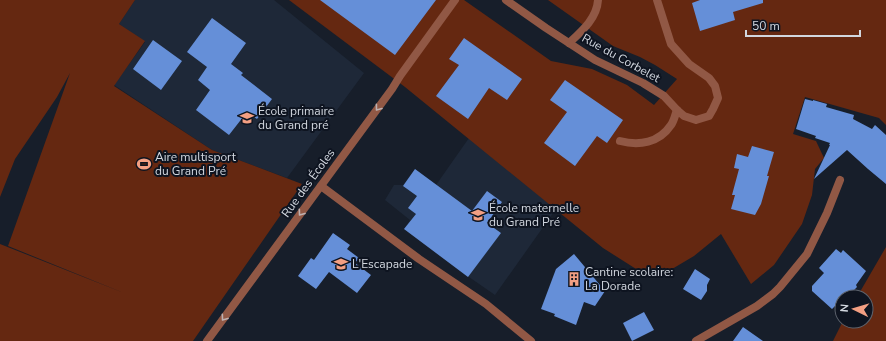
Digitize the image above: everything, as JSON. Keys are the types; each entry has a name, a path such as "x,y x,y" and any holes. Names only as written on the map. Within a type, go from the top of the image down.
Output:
{"street":[{"name":"Rue des Écoles","path":"207,341 392,89 455,0"},
{"name":"Rue du Corbelet","path":"506,0 595,60 643,83 664,96 684,116 696,120 709,116 718,98 715,86 709,78 689,64 672,44 657,0"},
{"path":"569,43 592,19 598,8 598,0"},
{"path":"620,141 628,143 655,140 664,134 672,124 677,110"},
{"path":"696,341 757,306 780,287 807,254 827,213 840,180"},
{"path":"321,186 419,259 486,304 531,341"}],"shaded area":[{"name":"Aire multisport du Grand Pré","path":"0,0 135,0 119,24 145,41 114,86 212,150 302,184 193,341 0,341 0,244 124,293 8,246 70,73 57,97 15,159 0,197"},
{"name":"École primaire du Grand pré","path":"135,0 274,0 364,73 287,178 212,150 114,85 145,42 119,24"},
{"path":"289,0 464,0 551,61 592,69 627,85 654,105 677,79 640,57 613,46 548,0 886,0 886,125 879,118 805,97 793,134 816,141 824,158 815,169 812,195 802,224 774,265 751,284 721,234 694,256 667,272 644,274 603,248 405,87"},
{"name":"École maternelle du Grand Pré","path":"469,138 556,209 495,295 404,229 410,220 385,200 394,185 403,185 415,169 436,185"},
{"path":"886,247 886,341 833,341 839,329 874,329 874,289 862,289"}],"building":[{"path":"320,0 436,0 395,55"},
{"path":"700,0 763,0 763,3 733,12 735,20 700,31 692,3"},
{"path":"212,18 246,43 231,64 243,73 241,75 272,99 257,119 247,112 229,135 196,110 210,90 198,80 207,67 187,52"},
{"path":"464,38 522,79 507,100 489,88 468,119 436,96 459,65 449,59"},
{"path":"153,40 182,61 161,90 133,69"},
{"path":"565,80 623,120 607,143 597,136 575,166 544,143 567,112 550,100"},
{"path":"805,99 827,104 826,107 854,115 853,119 872,129 875,125 886,135 886,184 847,150 814,179 830,143 796,129"},
{"path":"752,146 774,152 761,204 755,215 731,209 735,195 732,195 739,169 734,168 737,154 748,157"},
{"path":"415,169 472,211 487,191 502,202 487,223 501,233 468,277 404,229 416,214 408,208 417,196 403,186"},
{"name":"L'Escapade","path":"333,233 350,245 347,249 359,258 355,263 371,275 357,293 329,272 316,289 298,276 311,258 314,260"},
{"path":"836,249 841,253 843,250 866,271 856,285 857,287 855,289 834,289 834,307 832,309 812,291 812,286 824,273 819,268"},
{"name":"Cantine scolaire: La Dorade","path":"574,254 605,291 595,306 584,302 576,325 554,316 555,314 541,309 556,269"},
{"path":"695,269 710,279 707,285 707,291 701,300 683,289"},
{"path":"644,312 654,330 632,341 623,323"},
{"path":"743,327 763,341 733,341"}],"place":[{"name":"École primaire du Grand pré","path":"247,118"},
{"name":"Aire multisport du Grand Pré","path":"144,164"},
{"name":"École maternelle du Grand Pré","path":"478,215"},
{"name":"L'Escapade","path":"341,264"},
{"name":"Cantine scolaire: La Dorade","path":"574,279"}]}
